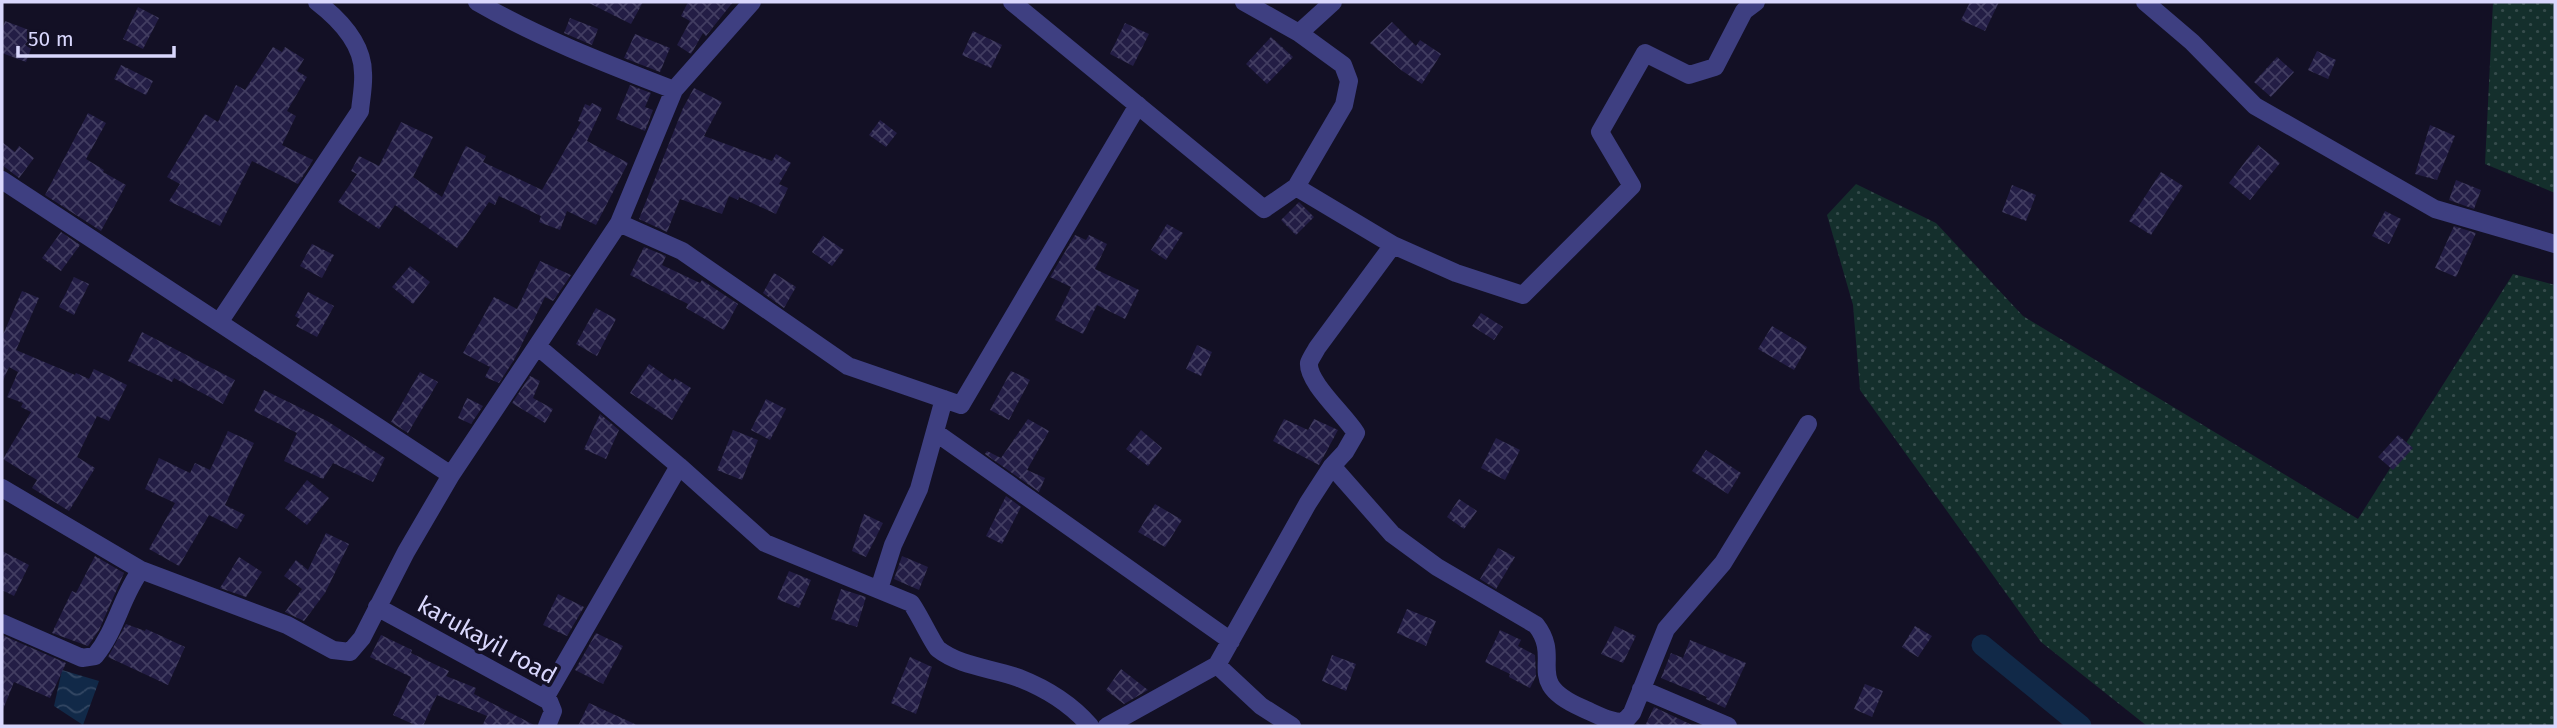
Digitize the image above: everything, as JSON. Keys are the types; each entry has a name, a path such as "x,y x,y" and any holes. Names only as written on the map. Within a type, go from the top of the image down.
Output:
{"street":[{"path":"220,321 360,111 364,71 355,43 336,17 317,2"},
{"path":"477,2 507,10 592,59 674,90"},
{"path":"2,488 141,570 286,625 333,650 350,652 362,638 451,475 619,223 674,90 752,2"},
{"path":"1012,2 1264,209 1296,187 1344,105 1349,81 1343,65 1298,33 1244,2"},
{"path":"1298,33 1333,2"},
{"path":"1296,187 1393,244 1456,273 1523,295 1632,187 1600,132 1645,52 1689,75 1715,67 1744,11 1756,2"},
{"path":"2145,2 2192,42 2255,106 2435,209 2555,244"},
{"path":"619,223 682,251 848,366 961,405 1138,105"},
{"path":"2,180 451,475"},
{"path":"1107,726 1217,665 1308,503 1332,466 1345,453 1356,433 1312,378 1309,363 1317,348 1393,244"},
{"path":"537,346 765,543 911,603 936,647 952,658 1019,678 1051,693 1074,708 1090,726"},
{"path":"879,589 893,545 919,489 944,399"},
{"path":"1332,466 1392,534 1437,567 1536,625 1545,637 1546,674 1552,690 1599,722 1623,722 1632,713 1666,629 1723,563 1808,424"},
{"path":"935,432 1231,641"},
{"path":"545,698 679,466"},
{"path":"2,623 82,657 95,656 111,636 134,580 141,570"},
{"name":"karukayil road","path":"377,607 545,698 553,707 547,726"},
{"path":"1217,665 1261,706 1292,726"},
{"path":"1641,689 1727,726"}],"green space":[{"path":"2493,2 2555,2 2555,193 2485,164"},
{"path":"1856,184 1936,223 2023,316 2358,519 2513,274 2555,285 2555,726 2147,726 2041,642 1860,390 1853,305 1827,215"}],"water":[{"path":"62,670 99,681 83,725 54,706"}],"building":[{"path":"587,2 643,2 631,24"},
{"path":"688,2 733,2 706,36 703,33 691,54 677,45 690,21 681,16"},
{"path":"1970,2 1999,2 1985,31 1961,20"},
{"path":"138,7 159,18 143,49 123,39"},
{"path":"570,18 598,29 592,45 564,33"},
{"path":"5,21 37,33 26,62 2,53"},
{"path":"1392,22 1416,46 1420,40 1441,54 1422,84 1370,43"},
{"path":"1125,23 1149,34 1133,66 1110,54"},
{"path":"973,31 1002,45 991,68 962,55"},
{"path":"635,34 670,48 660,72 624,58"},
{"path":"1271,37 1293,57 1267,84 1246,64"},
{"path":"273,47 282,52 285,47 304,59 297,71 307,77 287,111 296,116 282,145 313,160 298,184 252,161 220,226 169,201 180,184 167,177 205,114 218,122 236,85 245,90"},
{"path":"2317,51 2336,60 2328,79 2308,70"},
{"path":"2277,57 2294,72 2271,97 2254,82"},
{"path":"121,65 153,81 146,95 114,79"},
{"path":"630,85 651,93 645,107 653,110 645,131 616,119"},
{"path":"694,88 722,102 704,136 772,161 776,154 791,163 779,184 788,188 776,214 739,197 738,200 729,196 722,214 680,199 667,232 639,219 683,108"},
{"path":"592,103 602,108 587,141 628,163 596,225 567,211 560,230 539,222 541,216 499,196 495,205 489,202 457,248 395,205 379,229 338,202 357,174 351,171 359,156 379,166 401,122 433,137 413,177 442,197 466,146 486,156 483,162 542,190 581,122 578,121 585,104 590,106"},
{"path":"88,113 106,123 86,159 126,185 101,231 45,195"},
{"path":"880,120 897,133 886,147 869,135"},
{"path":"2430,125 2455,136 2437,180 2415,174"},
{"path":"2,142 15,152 19,146 34,158 19,178 2,165"},
{"path":"2258,145 2280,163 2250,200 2229,183"},
{"path":"2161,172 2183,186 2151,235 2129,221"},
{"path":"2456,180 2481,190 2474,209 2449,200"},
{"path":"2012,185 2036,195 2026,221 2002,212"},
{"path":"1299,202 1314,217 1296,235 1281,220"},
{"path":"2385,211 2401,219 2389,244 2372,236"},
{"path":"1167,224 1183,233 1166,260 1151,250"},
{"path":"2454,226 2476,233 2456,277 2435,268"},
{"path":"61,232 80,245 61,271 42,258"},
{"path":"1075,235 1086,240 1089,235 1107,244 1095,269 1139,290 1125,319 1097,305 1083,334 1055,320 1071,287 1050,277"},
{"path":"823,236 844,250 832,266 812,252"},
{"path":"312,244 334,255 322,278 300,266"},
{"path":"644,247 666,256 662,265 700,283 702,280 738,304 724,330 686,308 688,304 630,275"},
{"path":"540,261 571,275 553,301 545,297 514,360 499,383 485,377 490,367 463,353 494,297 517,309"},
{"path":"410,266 430,282 413,304 392,287"},
{"path":"774,273 796,287 784,308 763,293"},
{"path":"74,277 89,284 74,315 59,307"},
{"path":"22,291 39,298 16,350 75,375 76,373 89,379 94,369 127,385 109,421 97,416 77,457 95,468 69,511 32,488 37,480 3,459 31,412 21,407 23,403 7,397 18,372 9,367 2,383 2,337"},
{"path":"308,292 334,306 317,337 296,326 300,319 295,316"},
{"path":"596,308 616,319 597,356 576,344"},
{"path":"1481,313 1503,327 1494,340 1472,326"},
{"path":"1772,326 1807,347 1794,370 1758,349"},
{"path":"142,332 235,380 223,404 174,378 172,382 128,361"},
{"path":"1197,345 1212,352 1201,376 1186,369"},
{"path":"649,364 673,381 675,378 691,388 672,420 630,393"},
{"path":"1011,371 1030,380 1009,420 990,410"},
{"path":"420,372 438,382 408,433 391,422"},
{"path":"530,376 540,381 533,398 553,409 545,423 512,403"},
{"path":"264,390 327,421 385,458 373,482 333,463 323,479 284,461 297,433 254,411"},
{"path":"467,398 483,406 471,424 458,418"},
{"path":"766,399 786,409 770,440 751,430"},
{"path":"600,414 619,430 606,459 584,449"},
{"path":"1028,419 1049,431 1027,470 1045,478 1039,492 985,454 987,451 1001,458"},
{"path":"1284,419 1308,430 1314,419 1338,430 1319,465 1273,441"},
{"path":"733,430 758,440 742,480 717,470"},
{"path":"1141,430 1162,448 1148,466 1126,449"},
{"path":"228,431 254,443 225,505 245,515 237,529 209,515 179,566 149,549 175,503 145,489 159,458 190,473 195,463 210,470"},
{"path":"2398,435 2413,448 2393,470 2378,457"},
{"path":"1496,438 1520,450 1505,480 1481,468"},
{"path":"1706,450 1741,473 1728,494 1692,471"},
{"path":"307,480 329,498 307,525 285,508"},
{"path":"1006,496 1021,507 1002,544 986,536"},
{"path":"1459,499 1477,511 1464,529 1447,517"},
{"path":"1155,504 1182,520 1165,547 1138,532"},
{"path":"864,514 883,523 866,557 852,551"},
{"path":"326,533 349,544 325,593 304,621 285,612 302,589 284,576 296,560 308,570"},
{"path":"1498,548 1515,557 1496,589 1480,579"},
{"path":"2,551 29,565 14,596 2,590"},
{"path":"95,556 124,573 99,630 88,646 52,633 72,591 76,593"},
{"path":"902,556 928,567 919,590 894,579"},
{"path":"239,557 262,572 246,597 220,588"},
{"path":"789,571 811,580 799,608 777,599"},
{"path":"841,589 866,597 857,627 831,619"},
{"path":"558,594 584,607 567,636 543,625"},
{"path":"1407,609 1436,621 1426,646 1397,633"},
{"path":"126,624 145,631 146,629 185,647 168,685 108,657"},
{"path":"1615,626 1636,636 1623,663 1601,654"},
{"path":"1915,626 1932,636 1918,657 1902,647"},
{"path":"1500,630 1521,640 1518,646 1535,655 1536,676 1530,688 1509,677 1510,674 1485,662"},
{"path":"596,633 623,646 603,684 575,670"},
{"path":"2,635 66,663 50,698 14,682 2,712"},
{"path":"381,635 449,671 446,676 476,688 474,694 536,726 482,726 487,716 437,695 423,726 393,715 411,677 370,657"},
{"path":"1690,640 1746,663 1725,708 1706,699 1707,697 1661,678 1671,653 1683,658"},
{"path":"1332,655 1356,664 1346,691 1322,681"},
{"path":"910,657 932,667 916,714 891,703"},
{"path":"1121,669 1148,690 1124,704 1106,690"},
{"path":"1865,684 1883,691 1872,717 1854,709"},
{"path":"589,703 639,726 578,726"},
{"path":"1654,707 1694,726 1645,726"}],"waterway":[{"path":"1982,645 2081,726"}]}
